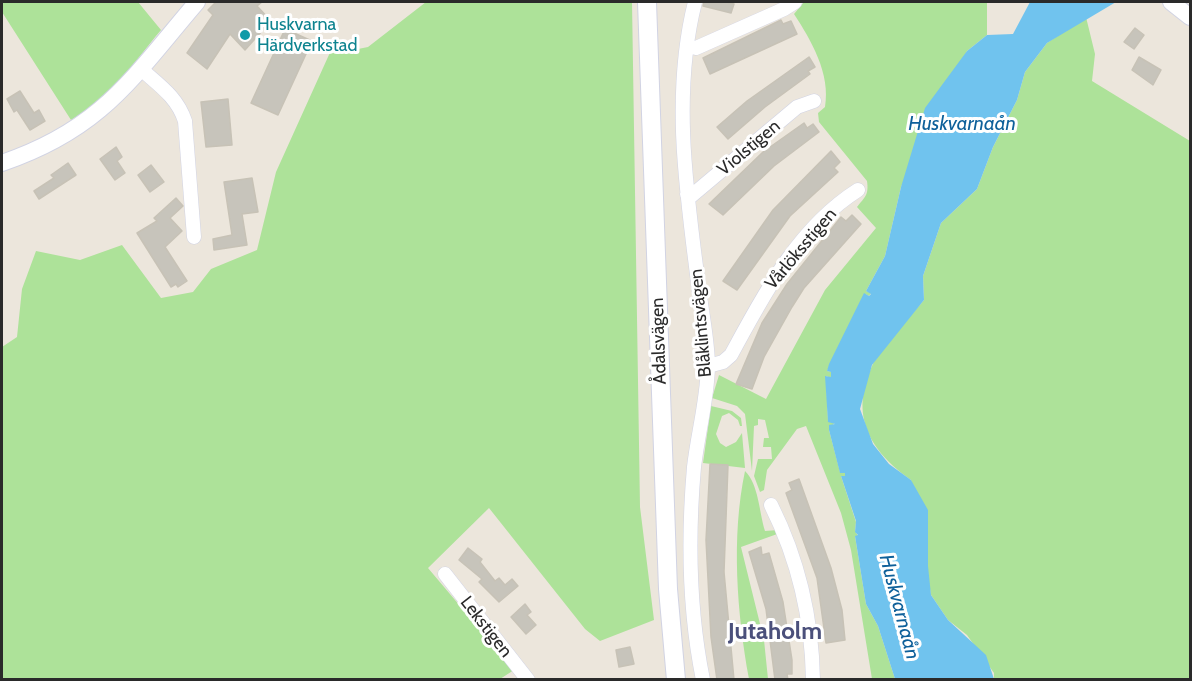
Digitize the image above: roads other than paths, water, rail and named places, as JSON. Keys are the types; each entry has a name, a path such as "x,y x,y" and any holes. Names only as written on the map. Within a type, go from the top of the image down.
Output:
{"main road":[{"name":"Ådalsvägen","path":"647,2 668,589 676,680"}],"street":[{"path":"2,164 44,147 80,127 124,90 197,2"},
{"name":"Blåklintsvägen","path":"694,2 687,46 683,134 687,194 708,366 694,466 691,550 695,621 703,680"},
{"path":"687,46 696,48 795,2"},
{"path":"1171,2 1191,17"},
{"path":"141,69 172,96 180,107 185,122 194,237"},
{"name":"Violstigen","path":"687,194 690,197 797,107 814,101"},
{"name":"Vårlöksstigen","path":"708,366 715,366 731,355 781,267 817,224 843,199 858,190"},
{"path":"771,505 784,531 797,571 806,609 813,680"},
{"name":"Lekstigen","path":"445,574 528,680"}],"water":[{"name":"Huskvarnaån","path":"1030,2 1116,2 1047,43 1025,72 1017,100 993,147 977,189 941,223 923,276 924,300 872,365 860,409 873,444 889,464 911,480 928,510 928,566 931,595 948,620 986,655 994,679 895,679 878,626 866,604 855,536 858,535 855,532 856,521 841,476 845,476 845,473 840,473 829,430 829,425 835,424 828,422 825,376 831,377 831,372 827,371 829,364 864,293 869,296 871,294 866,291 885,256 901,187 925,108 967,51 987,35 1013,34"}],"place":[{"name":"Huskvarna Härdverkstad","path":"245,35"}],"district":[{"name":"Jutaholm","path":"775,632"}]}
